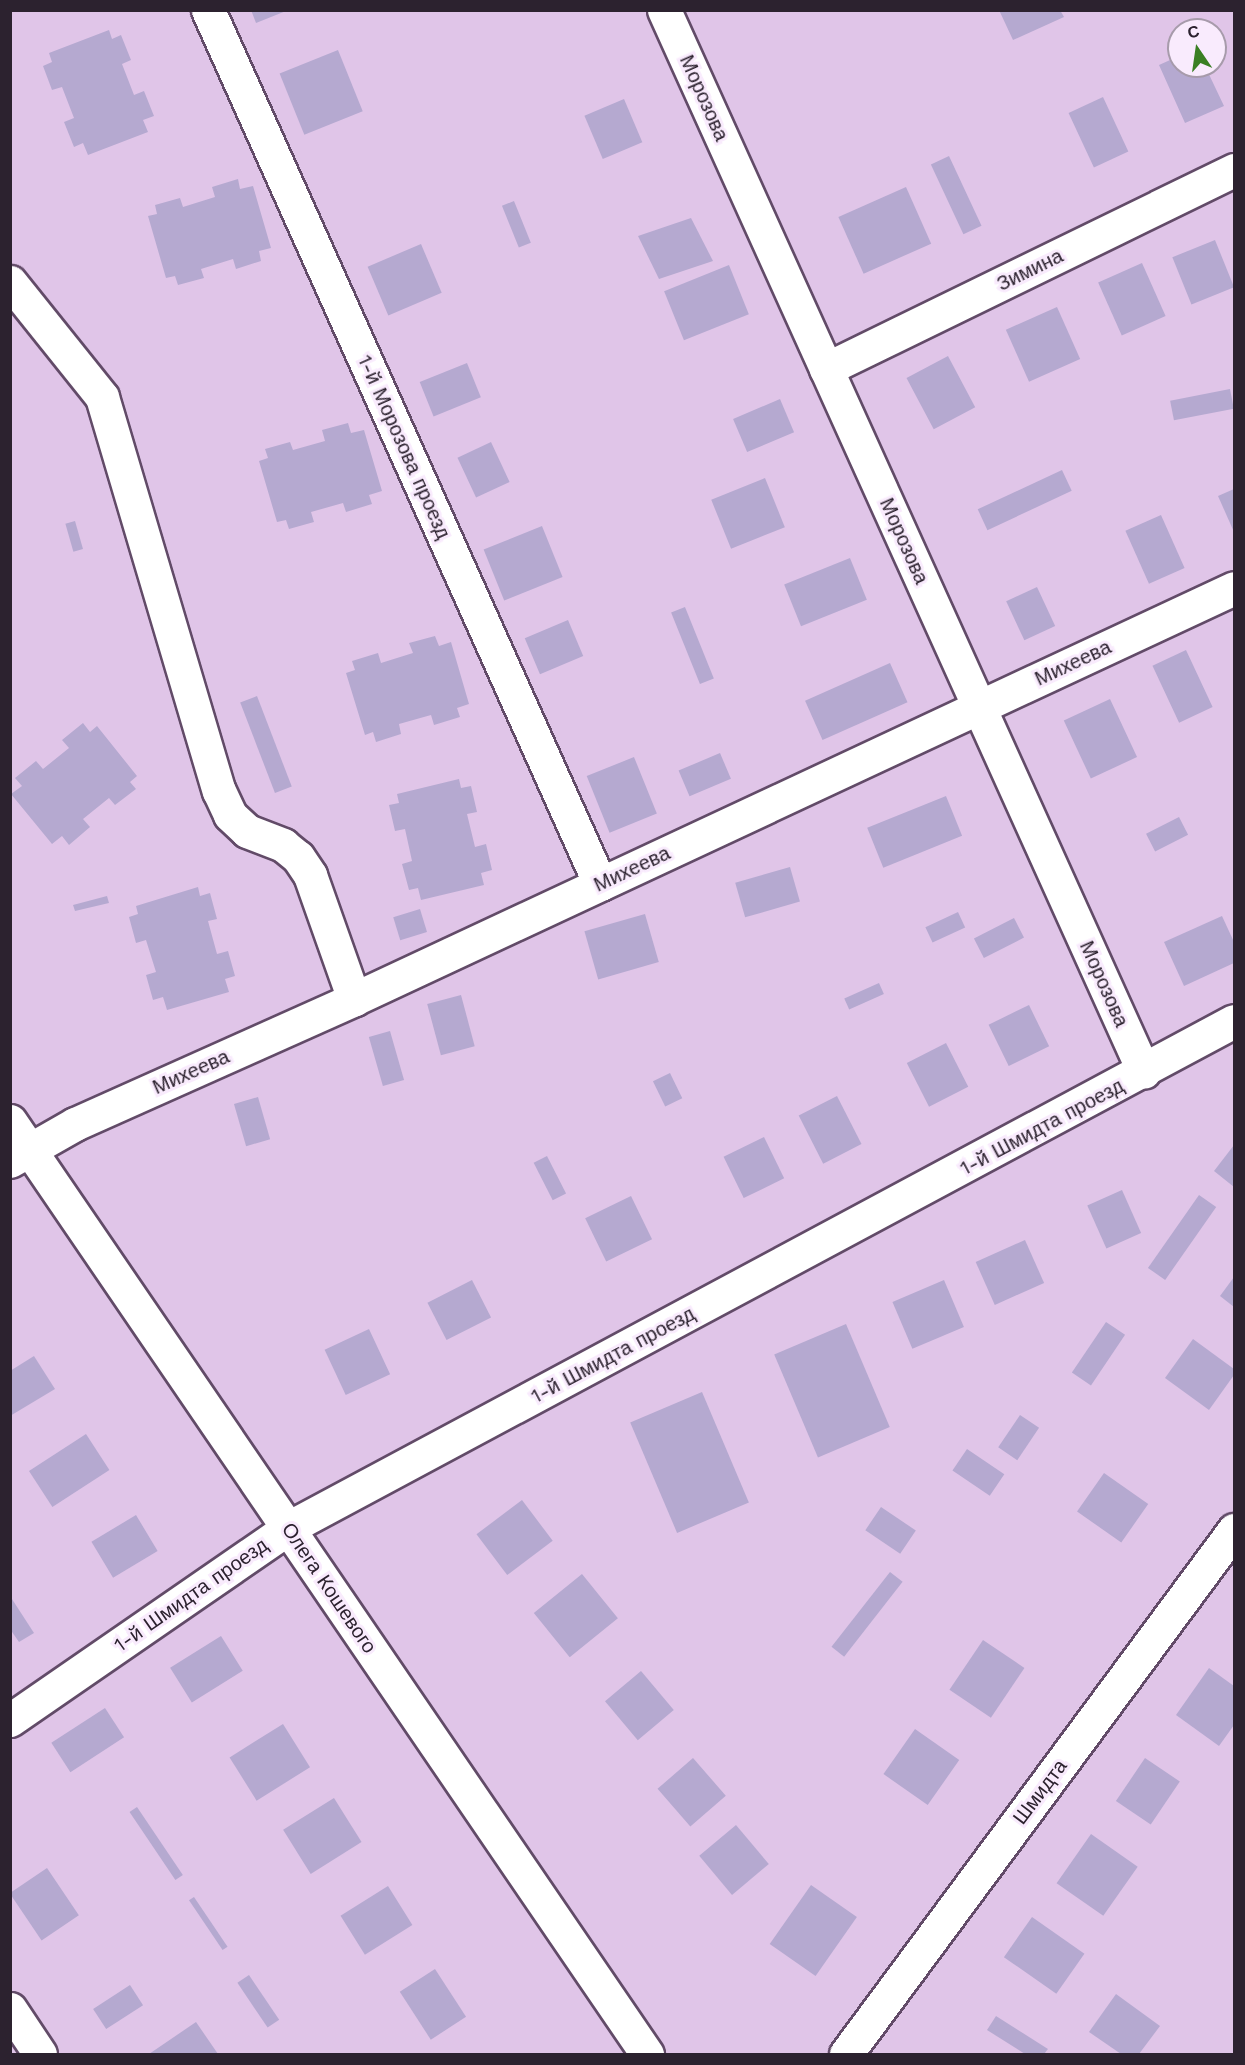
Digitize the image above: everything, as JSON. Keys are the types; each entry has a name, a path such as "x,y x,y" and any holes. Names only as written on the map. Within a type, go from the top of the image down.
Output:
{"street":[{"name":"1-й Морозова проезд","path":"208,10 600,884"},
{"name":"Морозова","path":"664,10 1144,1072"},
{"name":"Зимина","path":"826,369 1234,170"},
{"path":"10,282 102,397 219,790 230,815 247,831 283,845 304,866 354,999"},
{"name":"Михеева","path":"20,1155 75,1124 354,999 1234,588"},
{"name":"1-й Шмидта проезд","path":"10,1720 288,1528 1144,1072 1234,1021"},
{"name":"Олега Кошевого","path":"10,1121 20,1155 288,1528 647,2055"},
{"name":"Шмидта","path":"846,2055 1234,1530"},
{"path":"10,2009 40,2055"}],"building":[{"path":"251,10 286,10 286,11 256,23"},
{"path":"999,10 1060,10 1064,17 1013,40"},
{"path":"109,30 112,39 121,35 131,60 122,64 134,95 144,91 154,116 143,120 148,132 88,155 83,143 74,147 64,122 74,118 62,87 52,90 43,66 52,62 49,53"},
{"path":"338,50 363,111 304,135 280,74"},
{"path":"1167,61 1167,78 1211,78 1224,106 1185,123 1159,65"},
{"path":"1103,97 1128,151 1094,167 1069,113"},
{"path":"624,99 642,142 603,159 584,116"},
{"path":"949,156 982,226 963,234 931,164"},
{"path":"238,179 240,189 253,186 271,248 259,251 261,261 236,269 233,259 201,269 204,278 178,285 175,276 166,278 148,216 157,214 155,205 180,198 183,207 215,197 212,187"},
{"path":"906,187 931,244 864,274 838,217"},
{"path":"514,201 531,243 519,248 502,206"},
{"path":"691,218 713,261 659,279 638,236"},
{"path":"1215,240 1234,287 1191,305 1172,257"},
{"path":"421,244 442,293 388,315 368,267"},
{"path":"1142,263 1166,316 1122,336 1098,283"},
{"path":"729,265 749,314 684,340 664,291"},
{"path":"1057,307 1080,359 1029,382 1006,330"},
{"path":"948,356 975,407 934,429 907,378"},
{"path":"467,363 481,397 434,416 420,382"},
{"path":"1230,389 1234,409 1174,420 1170,401"},
{"path":"780,399 794,432 747,452 733,419"},
{"path":"348,423 351,433 364,430 382,491 369,495 372,504 346,512 343,503 311,512 314,522 289,529 286,520 277,522 259,461 268,458 265,449 290,442 293,450 325,441 322,430"},
{"path":"491,442 510,482 476,498 457,458"},
{"path":"1062,470 1072,491 987,530 978,509"},
{"path":"765,478 785,527 731,549 711,500"},
{"path":"1234,489 1234,532 1218,496"},
{"path":"1161,515 1185,568 1149,584 1125,531"},
{"path":"75,521 83,549 73,552 65,524"},
{"path":"542,526 563,577 504,601 484,550"},
{"path":"850,558 867,600 801,626 784,585"},
{"path":"1037,587 1055,626 1024,640 1006,601"},
{"path":"685,607 714,678 700,684 671,613"},
{"path":"568,620 583,656 540,674 525,638"},
{"path":"435,636 439,646 451,642 469,704 457,708 460,717 434,725 431,715 399,724 401,734 376,742 373,732 365,735 346,673 355,670 352,661 378,653 381,663 413,653 409,643"},
{"path":"1186,650 1213,707 1179,723 1152,666"},
{"path":"890,663 907,702 823,740 805,701"},
{"path":"257,696 292,787 275,793 240,702"},
{"path":"1110,699 1137,757 1091,779 1064,721"},
{"path":"83,723 90,732 97,726 137,776 130,782 136,789 115,805 109,798 83,819 90,827 69,845 62,836 52,844 11,794 22,786 15,778 36,761 43,769 69,748 62,740"},
{"path":"720,753 731,779 690,796 679,771"},
{"path":"634,757 657,814 610,833 587,776"},
{"path":"459,779 461,788 471,786 477,812 467,814 475,847 486,844 492,870 481,873 484,885 421,900 418,888 409,890 402,864 412,861 405,829 395,831 389,805 399,803 397,794"},
{"path":"946,796 962,836 883,868 867,828"},
{"path":"1179,817 1188,835 1155,852 1146,834"},
{"path":"790,867 800,902 745,917 735,883"},
{"path":"198,887 200,896 210,893 217,919 208,921 217,954 228,951 235,976 225,979 229,992 167,1010 163,997 153,1000 146,975 156,972 146,940 136,943 129,917 138,914 136,906"},
{"path":"107,896 109,903 75,911 73,905"},
{"path":"420,909 427,932 400,940 393,917"},
{"path":"958,912 965,927 933,943 925,927"},
{"path":"645,914 659,962 598,979 584,931"},
{"path":"1222,916 1234,942 1234,963 1184,986 1164,942"},
{"path":"1014,918 1024,938 984,958 974,938"},
{"path":"879,983 884,994 849,1009 844,998"},
{"path":"461,995 475,1046 441,1055 427,1004"},
{"path":"1029,1005 1049,1046 1009,1066 989,1025"},
{"path":"390,1031 404,1080 383,1086 369,1037"},
{"path":"946,1043 968,1087 929,1107 907,1063"},
{"path":"670,1073 682,1098 665,1106 653,1081"},
{"path":"837,1096 862,1144 823,1164 799,1116"},
{"path":"258,1097 270,1139 246,1146 234,1104"},
{"path":"764,1137 784,1178 744,1198 724,1157"},
{"path":"1234,1145 1234,1187 1214,1171"},
{"path":"547,1156 566,1193 553,1200 534,1163"},
{"path":"1122,1190 1141,1233 1106,1248 1087,1205"},
{"path":"1199,1195 1216,1207 1165,1280 1148,1268"},
{"path":"631,1196 652,1239 606,1261 585,1218"},
{"path":"1025,1240 1044,1283 995,1305 976,1262"},
{"path":"1234,1277 1234,1307 1220,1296"},
{"path":"472,1280 491,1317 447,1340 427,1303"},
{"path":"944,1280 964,1327 912,1349 892,1302"},
{"path":"1106,1322 1125,1335 1091,1385 1072,1373"},
{"path":"846,1324 890,1427 818,1458 774,1354"},
{"path":"369,1329 390,1374 346,1395 325,1350"},
{"path":"1193,1339 1234,1369 1234,1375 1209,1410 1165,1378"},
{"path":"34,1356 55,1389 10,1416 10,1371"},
{"path":"702,1392 749,1502 677,1533 630,1422"},
{"path":"1020,1415 1039,1428 1017,1460 998,1447"},
{"path":"86,1434 109,1470 52,1507 29,1471"},
{"path":"967,1449 1004,1474 990,1496 952,1471"},
{"path":"1104,1473 1148,1504 1121,1542 1077,1512"},
{"path":"522,1500 553,1541 507,1575 476,1534"},
{"path":"881,1507 916,1530 900,1554 865,1530"},
{"path":"136,1515 158,1551 113,1578 91,1542"},
{"path":"890,1572 903,1582 844,1657 832,1647"},
{"path":"582,1574 618,1618 570,1657 534,1613"},
{"path":"10,1596 34,1633 19,1642 10,1629"},
{"path":"221,1636 243,1671 192,1703 170,1668"},
{"path":"983,1640 1024,1668 991,1718 949,1690"},
{"path":"1209,1668 1234,1686 1234,1725 1219,1746 1176,1715"},
{"path":"641,1671 674,1710 638,1740 605,1701"},
{"path":"105,1708 124,1737 70,1772 51,1743"},
{"path":"283,1724 310,1767 257,1801 230,1757"},
{"path":"915,1729 959,1760 928,1805 883,1774"},
{"path":"693,1758 726,1796 690,1827 658,1789"},
{"path":"1145,1758 1180,1781 1151,1825 1116,1801"},
{"path":"334,1798 362,1842 311,1874 283,1830"},
{"path":"137,1807 183,1875 175,1880 130,1812"},
{"path":"736,1825 769,1864 732,1895 699,1856"},
{"path":"1091,1834 1138,1867 1103,1916 1057,1883"},
{"path":"47,1868 79,1915 42,1940 10,1893"},
{"path":"811,1885 857,1917 816,1976 770,1944"},
{"path":"388,1886 412,1925 365,1955 341,1916"},
{"path":"194,1897 228,1947 223,1950 189,1900"},
{"path":"1032,1917 1084,1954 1056,1994 1004,1957"},
{"path":"435,1969 466,2017 431,2040 400,1992"},
{"path":"249,1975 279,2020 268,2028 237,1983"},
{"path":"130,1985 143,2005 106,2029 93,2009"},
{"path":"1116,1994 1160,2026 1139,2054 1121,2054 1089,2032"},
{"path":"996,2016 1048,2049 1044,2054 1025,2054 987,2030"},
{"path":"196,2022 218,2054 149,2054"}]}
